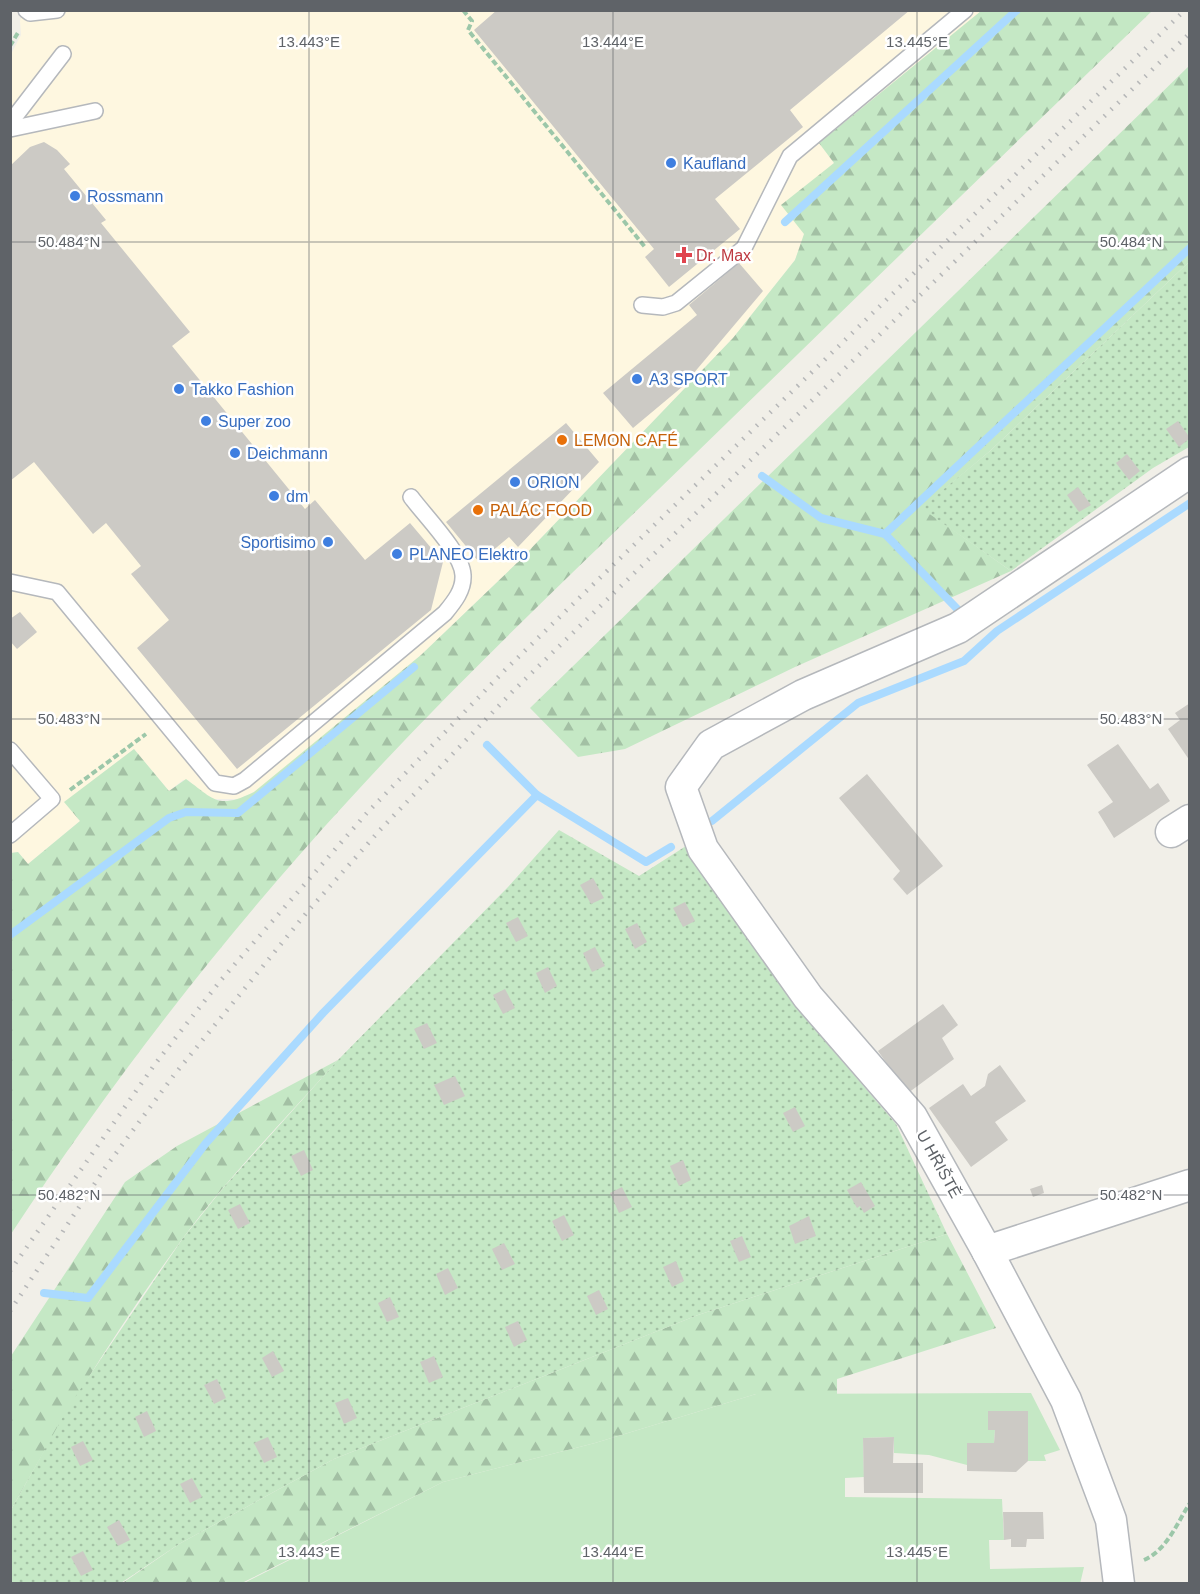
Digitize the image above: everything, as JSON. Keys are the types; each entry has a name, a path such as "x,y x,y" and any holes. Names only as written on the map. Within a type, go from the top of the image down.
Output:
{"street":[{"name":"U HŘIŠTĚ","path":"1118,1575 1111,1520 1066,1400 987,1251 912,1117 808,997 703,849 681,787 711,745 803,695 958,628 1190,472"},
{"path":"987,1251 1190,1185"}],"lane":[{"path":"26,10 30,13 55,13 57,10"},
{"path":"642,305 663,307 676,303 744,248 790,156 965,10"},
{"path":"10,123 63,54"},
{"path":"10,129 95,111"},
{"path":"10,582 57,592 215,783 234,786 245,780 446,613 460,593 464,577 460,561 411,497"},
{"path":"10,750 52,799 10,834"}],"path":[{"path":"463,10 472,21 468,30 645,247"},
{"path":"78,786 131,745"},
{"path":"1118,1575 1159,1551 1190,1503"}],"shaded area":[{"path":"23,11 981,11 819,143 834,162 795,260 733,338 519,561 421,655 254,792 240,799 214,799 203,794 188,780 183,780 169,791 134,749 65,802 80,821 28,864 18,852 11,853 10,56 21,35 20,21"}],"green space":[{"path":"981,11 1152,11 517,627 388,757 256,905 170,1011 49,1177 11,1234 11,853 18,852 28,864 80,821 64,802 134,749 169,791 186,779 217,800 232,800 254,792 421,655 519,561 733,338 795,260 804,234 781,205 834,163 819,143"},
{"path":"1189,66 1189,262 990,451 922,508 1011,571 795,667 625,749 578,757 530,708"},
{"path":"1189,262 1189,447 1153,468 1011,571 921,508 990,451"},
{"path":"559,830 639,876 686,846 795,1006 896,1124 947,1234 698,1315 334,1459 179,1544 121,1583 11,1584 11,1510 69,1406 183,1238 224,1187 338,1060 508,887"},
{"path":"338,1060 239,1169 183,1238 92,1371 11,1510 11,1356 125,1182 177,1146"},
{"path":"947,1234 996,1328 837,1379 837,1394 756,1394 595,1443 443,1482 242,1583 121,1584 179,1544 334,1459 698,1315"},
{"path":"1031,1393 1060,1450 1044,1455 1046,1461 1028,1461 1028,1411 988,1411 988,1430 995,1430 994,1443 967,1443 967,1465 929,1455 894,1453 894,1437 863,1438 864,1477 845,1478 845,1497 1002,1499 1004,1540 989,1540 990,1569 1084,1567 1080,1584 242,1584 443,1482 595,1443 756,1394"}],"building":[{"name":"Kaufland","path":"497,10 910,10 790,110 803,127 715,199 740,229 669,287 645,257 654,249 474,30"},
{"path":"44,142 57,150 70,164 64,169 106,220 101,223 190,332 172,346 305,509 315,500 365,560 410,523 443,562 431,610 237,769 137,648 169,620 131,574 141,566 106,523 93,534 34,462 10,481 10,166 30,147"},
{"path":"739,263 763,291 682,387 633,428 603,393 697,315 689,305"},
{"path":"1178,421 1190,438 1179,447 1166,429"},
{"path":"566,423 599,462 518,547 509,537 479,562 446,522"},
{"path":"1127,454 1140,471 1129,480 1116,463"},
{"path":"1078,487 1091,505 1079,512 1067,495"},
{"path":"20,612 37,632 17,649 10,641 10,619"},
{"path":"1190,703 1190,761 1168,729 1180,720 1175,713"},
{"path":"1118,744 1150,789 1158,783 1170,801 1114,838 1098,812 1113,802 1087,765"},
{"path":"867,774 943,866 907,895 893,879 900,871 839,798"},
{"path":"593,878 604,898 591,904 580,885"},
{"path":"685,902 695,921 683,927 673,908"},
{"path":"518,917 528,936 516,942 506,923"},
{"path":"637,923 647,942 635,949 625,929"},
{"path":"595,947 605,966 592,972 583,953"},
{"path":"548,967 557,986 545,993 536,973"},
{"path":"505,989 515,1008 503,1014 493,995"},
{"path":"943,1004 958,1025 942,1038 954,1059 908,1093 878,1051"},
{"path":"427,1023 437,1043 424,1049 414,1029"},
{"path":"1000,1065 1026,1101 995,1122 1008,1140 971,1167 929,1108 963,1084 971,1096 985,1086 988,1074"},
{"path":"455,1076 465,1096 444,1105 434,1085"},
{"path":"795,1107 805,1126 793,1132 783,1113"},
{"path":"304,1150 313,1170 301,1176 291,1156"},
{"path":"683,1160 691,1180 679,1186 670,1166"},
{"path":"861,1182 875,1206 864,1213 860,1206 857,1208 847,1190"},
{"path":"1042,1185 1044,1193 1033,1197 1030,1189"},
{"path":"622,1187 632,1207 619,1213 610,1193"},
{"path":"240,1204 250,1223 238,1229 228,1210"},
{"path":"564,1215 574,1235 562,1241 552,1221"},
{"path":"809,1216 816,1236 795,1244 789,1226"},
{"path":"742,1236 751,1257 739,1262 730,1241"},
{"path":"504,1243 515,1264 502,1270 492,1249"},
{"path":"676,1261 684,1281 672,1287 663,1267"},
{"path":"448,1268 458,1288 445,1295 436,1274"},
{"path":"599,1290 608,1309 596,1315 587,1296"},
{"path":"390,1297 399,1317 387,1322 378,1303"},
{"path":"518,1321 527,1340 514,1347 505,1327"},
{"path":"273,1351 284,1371 272,1377 262,1358"},
{"path":"434,1356 443,1377 429,1383 420,1362"},
{"path":"217,1379 226,1398 214,1404 204,1385"},
{"path":"348,1398 357,1418 344,1424 335,1403"},
{"path":"147,1411 156,1431 144,1437 135,1417"},
{"path":"988,1411 1028,1411 1028,1461 1016,1472 967,1471 967,1443 994,1443 995,1430 988,1430"},
{"path":"268,1437 277,1457 264,1463 254,1443"},
{"path":"894,1437 893,1463 923,1463 923,1493 864,1493 863,1438"},
{"path":"83,1441 93,1460 80,1466 71,1447"},
{"path":"192,1478 202,1497 190,1503 180,1484"},
{"path":"1003,1512 1043,1512 1044,1539 1027,1539 1026,1547 1011,1547 1011,1539 1004,1540"},
{"path":"119,1520 130,1540 118,1546 107,1527"},
{"path":"83,1551 93,1570 81,1576 71,1557"}],"waterway":[{"path":"785,222 1017,10"},
{"path":"885,534 1190,248"},
{"path":"762,476 821,518 885,534 965,617"},
{"path":"712,821 858,703 964,661 997,631 1190,503"},
{"path":"10,935 169,818 186,812 238,813 414,667"},
{"path":"487,745 537,795"},
{"path":"44,1293 88,1298 206,1143 323,1013 537,795 646,862 671,847"}],"railway":[{"path":"10,1271 155,1064 221,980 366,814 505,670 1185,10"},
{"path":"10,1311 105,1168 174,1075 308,911 380,830 513,691 1190,33"}],"place":[{"name":"Kaufland","path":"671,163"},
{"name":"Rossmann","path":"75,196"},
{"name":"Dr. Max","path":"684,255"},
{"name":"A3 SPORT","path":"637,379"},
{"name":"Takko Fashion","path":"179,389"},
{"name":"Super zoo","path":"206,421"},
{"name":"LEMON CAFÉ","path":"562,440"},
{"name":"Deichmann","path":"235,453"},
{"name":"ORION","path":"515,482"},
{"name":"dm","path":"274,496"},
{"name":"PALÁC FOOD","path":"478,510"},
{"name":"Sportisimo","path":"328,542"},
{"name":"PLANEO Elektro","path":"397,554"}]}
